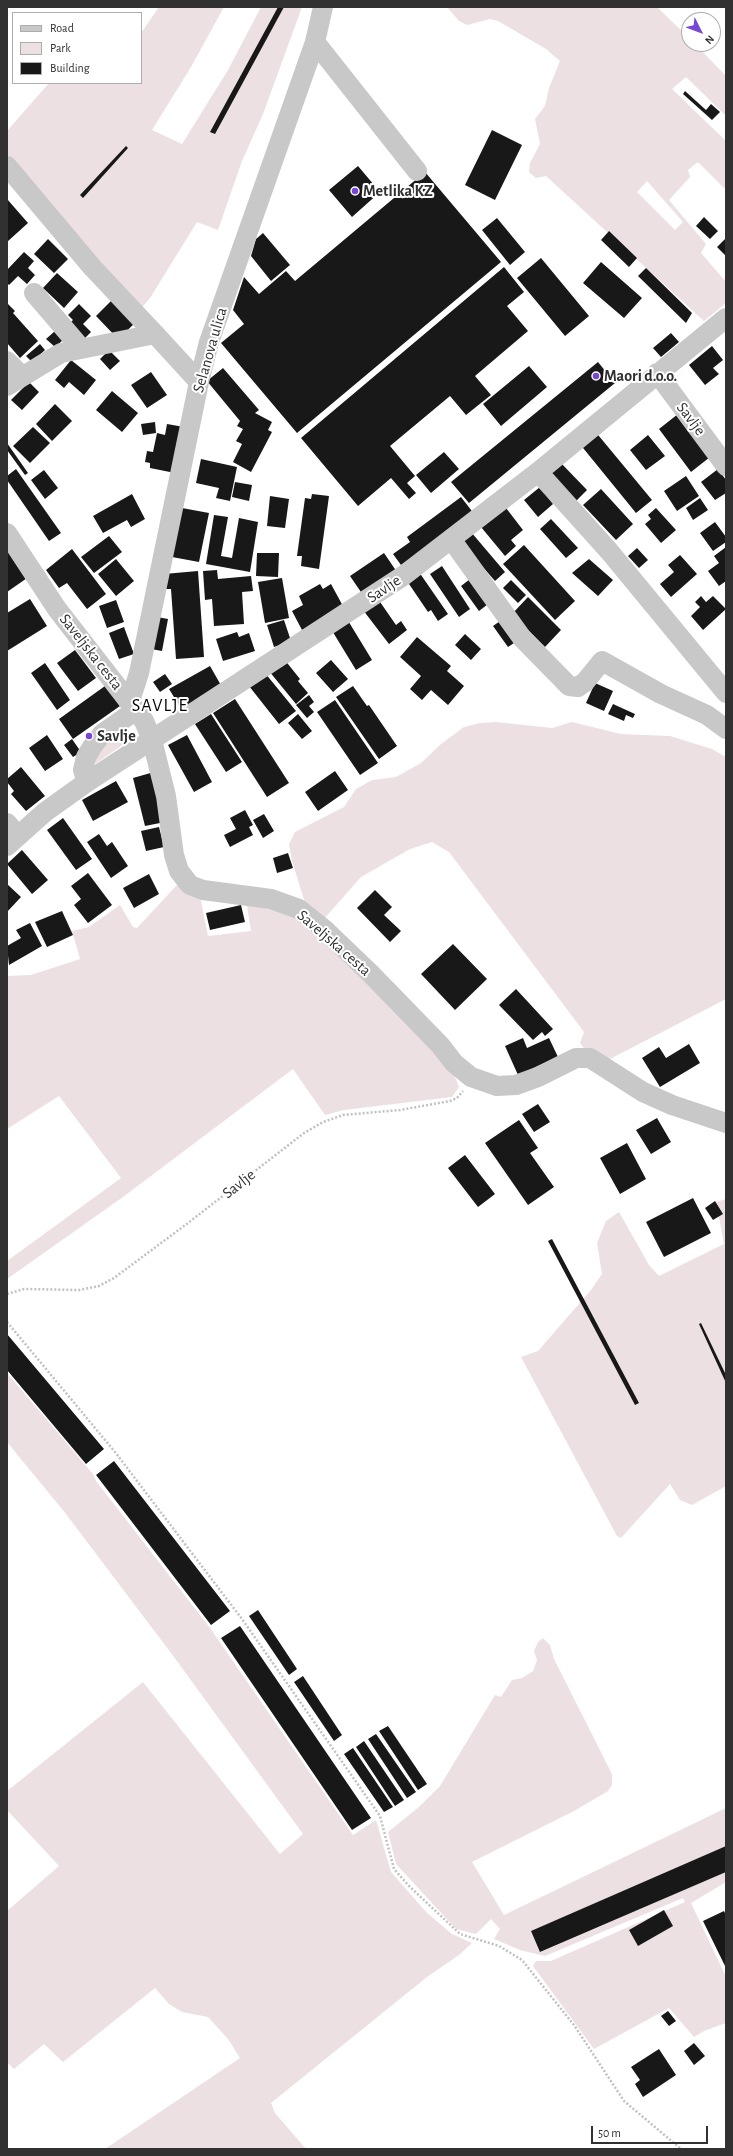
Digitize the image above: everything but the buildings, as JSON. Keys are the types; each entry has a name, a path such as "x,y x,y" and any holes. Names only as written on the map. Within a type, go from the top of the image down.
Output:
{"street":[{"name":"Selanova ulica","path":"133,705 199,382 210,342 315,42 322,7"},
{"path":"315,42 418,171"},
{"path":"7,166 92,267 199,382"},
{"path":"34,293 81,348"},
{"name":"Savlje","path":"11,835 87,782 403,576 538,472 726,318"},
{"path":"11,372 61,353 81,348 139,339 155,334"},
{"name":"Savlje","path":"657,373 726,466"},
{"path":"538,472 609,550 726,693"},
{"name":"Saveljska cesta","path":"7,533 57,609 144,721 152,740 166,796 174,856 179,871 190,885 203,890 271,899 299,909 324,929 371,974 440,1045 454,1063 471,1077 497,1086 516,1085 538,1077 576,1058 590,1058 643,1092 672,1105 726,1123"},
{"path":"451,539 522,638 569,686 578,686 585,682 602,661 661,694 707,715 726,729"},
{"path":"87,782 83,770 86,757 102,734 133,705"}],"path":[{"name":"Savlje","path":"7,1294 24,1289 79,1290 99,1286 114,1278 304,1133 323,1122 343,1115 400,1110 450,1101 457,1098 471,1077"},
{"path":"7,1322 115,1452 242,1619 380,1816 394,1869 413,1890 460,1934 499,1946 522,1960 574,2025 624,2101 681,2149"}],"green space":[{"path":"159,7 224,7 191,67 152,130 182,144 228,70 261,7 302,7 263,114 242,161 218,230 197,222 150,298 139,311 7,160 7,131 48,84 142,84 142,32"},
{"path":"447,7 657,7 681,30 681,52 703,52 726,76 726,116 686,77 672,89 726,141 726,186 724,188 698,162 688,170 690,177 669,200 706,244 701,253 726,282 726,303 704,321 546,176 536,178 529,172 530,163 540,144 535,119 545,106 549,88 560,61 546,49 498,21 490,19 467,25 459,21","holes":["647,181 683,222 675,230 637,192"]},
{"path":"496,722 552,728 572,722 621,734 670,736 712,749 726,757 726,999 610,1059 586,1051 580,1043 584,1032 449,852 432,842 410,849 361,877 323,920 306,906 292,861 289,844 295,832 344,807 356,789 372,780 396,777 421,763 441,744 464,727 480,723"},
{"path":"127,728 130,732 124,744 95,764 93,763 98,749"},
{"path":"177,885 200,896 208,936 251,931 247,906 267,905 294,914 437,1051 454,1075 459,1087 452,1097 344,1110 325,1115 293,1069 123,1197 7,1279 7,1261 121,1178 59,1096 7,1129 7,976 31,975 80,959 72,931 89,927 120,905 133,927 137,928"},
{"path":"726,1199 726,1486 692,1505 680,1500 670,1484 621,1538 617,1536 521,1357 538,1351 591,1290 602,1274 597,1243 606,1221 619,1212 649,1265 659,1276 724,1244 716,1202"},
{"path":"7,1373 93,1474 96,1481 210,1628 353,1835 376,1820 391,1872 427,1913 452,1934 472,1943 459,1955 427,1977 271,2103 275,2113 306,2149 105,2149 240,2058 228,2039 208,2017 182,2012 169,2004 155,1988 63,2062 44,2044 14,2069 7,2062 7,1911 59,1866 7,1810 7,1791 143,1682 280,1854 303,1834 174,1657 66,1514 7,1442"},
{"path":"543,1638 550,1645 554,1659 612,1774 612,1785 608,1791 574,1811 472,1862 504,1915 726,1808 726,1846 532,1931 541,1952 726,1872 726,1882 691,1903 726,1977 726,2023 704,2031 694,2037 669,2008 594,2049 533,1966 536,1961 551,1961 685,1902 683,1898 545,1956 520,1950 494,1939 500,1929 491,1919 476,1934 456,1929 396,1864 388,1832 420,1806 440,1786 495,1695 501,1697 512,1680 522,1678 533,1671 537,1660 534,1651 538,1642"}],"place":[{"name":"Metlika KZ","path":"355,191"},
{"name":"Maori d.o.o.","path":"596,376"},
{"name":"Savlje","path":"89,736"}],"district":[{"name":"SAVLJE","path":"160,706"}]}
